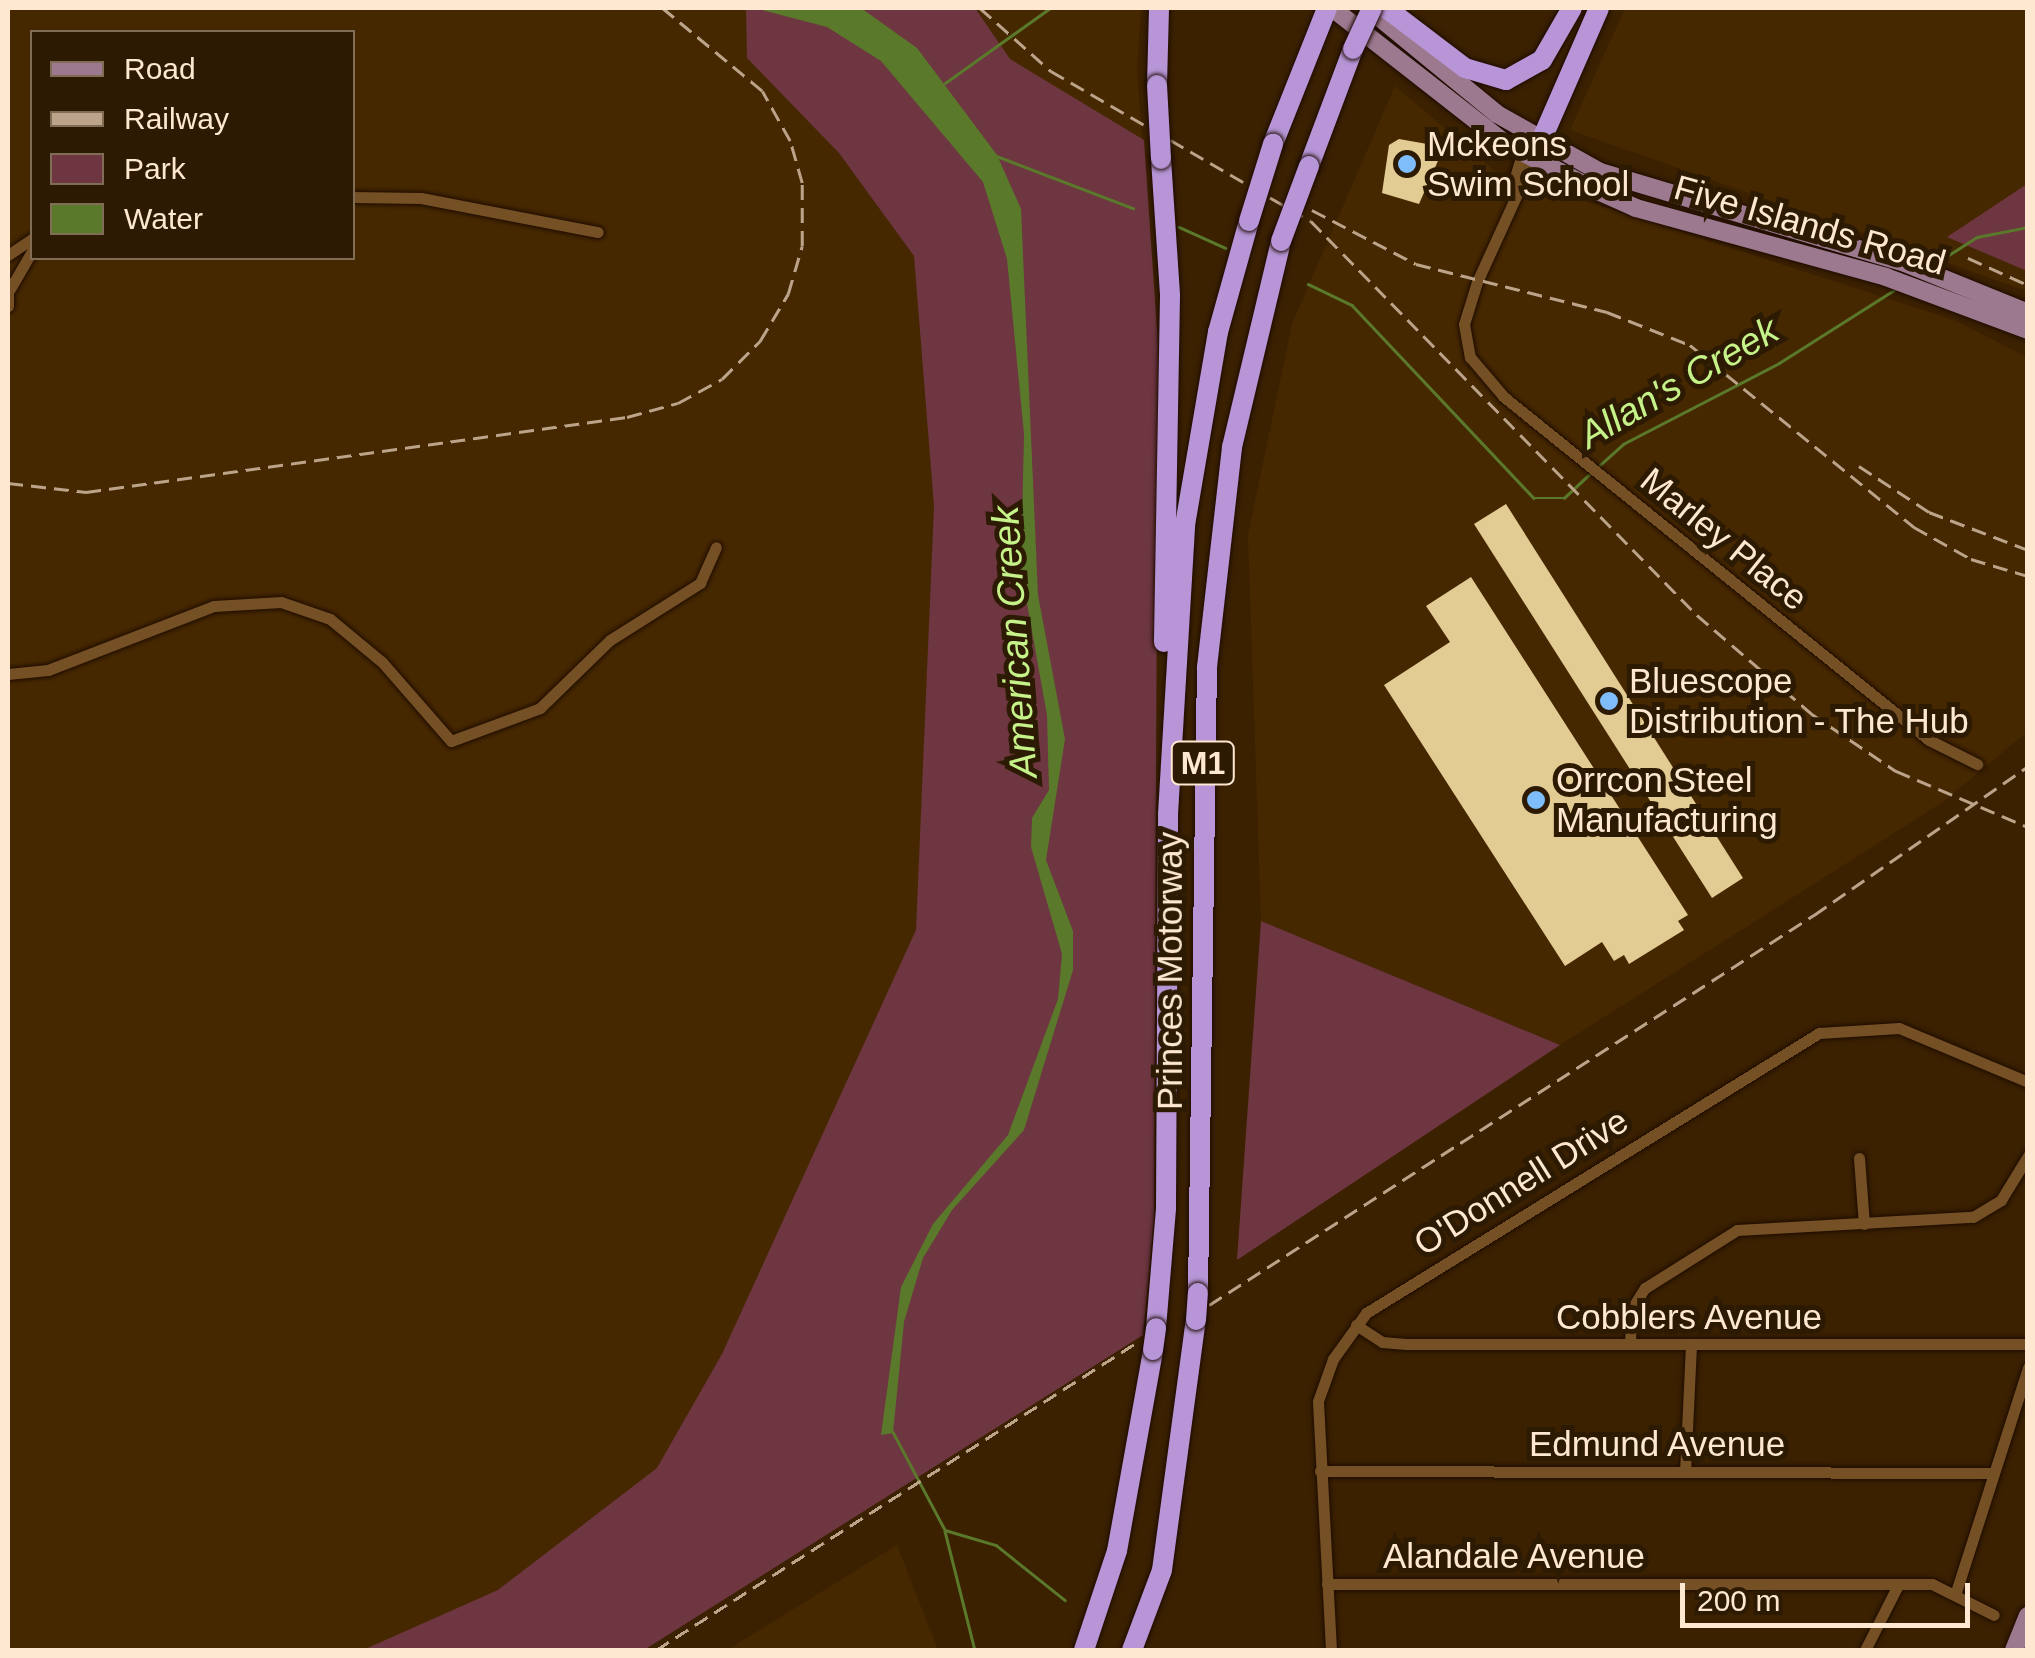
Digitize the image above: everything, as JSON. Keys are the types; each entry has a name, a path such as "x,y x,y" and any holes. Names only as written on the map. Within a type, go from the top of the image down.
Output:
{"highway":[{"path":"1159,8 1157,85 1170,296 1168,814"},
{"name":"Princes Motorway","path":"1084,1650 1116,1551 1156,1328 1166,1208 1168,814 1194,456 1248,222 1273,144 1312,41 1329,8"},
{"name":"Princes Motorway","path":"1132,1650 1162,1570 1196,1320 1207,668 1232,447 1281,241 1370,8"},
{"path":"1386,8 1493,80 1531,72 1572,8"},
{"path":"1532,147 1582,8"},
{"path":"1532,147 1598,8"}],"main road":[{"name":"Five Islands Road","path":"1329,8 1532,147 1636,208 1886,277 2028,330"},
{"name":"Five Islands Road","path":"1370,8 1532,147 1646,190 1906,263 2028,313"},
{"path":"2014,1650 2027,1621"}],"street":[{"name":"Marley Place","path":"1532,147 1503,218 1464,340 1504,397 1928,740 1977,764"},
{"path":"355,197 421,198 598,232"},
{"path":"8,255 30,241"},
{"path":"8,306 9,286 30,254"},
{"path":"8,674 48,670 214,606 282,602 330,619 382,662 451,741 540,708 602,646 700,583 716,547"},
{"name":"O'Donnell Drive","path":"1332,1650 1318,1401 1356,1326 1398,1291 1819,1033 1899,1028 2028,1082"},
{"path":"1630,1344 1631,1310 1645,1288 1736,1230 1973,1217 2001,1200 2028,1156"},
{"path":"1860,1158 1864,1224"},
{"name":"Cobblers Avenue","path":"1356,1326 1382,1342 1406,1344 2028,1344"},
{"path":"1685,1472 1692,1345"},
{"path":"1955,1595 2028,1367"},
{"name":"Edmund Avenue","path":"1320,1471 1994,1473"},
{"name":"Alandale Avenue","path":"1327,1584 1932,1584 1994,1615"},
{"path":"1865,1650 1898,1585"}],"shaded area":[{"path":"8,8 1141,8 1137,71 1158,344 1154,1219 641,1650 8,1650"},
{"path":"1625,8 2027,8 2027,291 1570,130"},
{"path":"1395,86 1496,172 1954,320 2027,357 2027,732 1943,802 1560,1045 1261,921 1248,535 1292,324"},
{"path":"897,1545 938,1650 727,1650"}],"green space":[{"path":"746,8 975,8 1010,59 1144,140 1158,344 1154,1219 1143,1335 644,1650 363,1650 498,1590 657,1468 722,1354 916,930 934,506 914,256 839,153 747,58"},
{"path":"2027,184 2027,271 1947,237"},
{"path":"1261,921 1560,1045 1237,1260"}],"water":[{"path":"754,8 861,8 917,48 997,155 1021,209 1038,595 1065,739 1046,860 1073,931 1073,970 1024,1130 952,1210 923,1258 904,1322 893,1433 881,1435 901,1287 933,1224 1008,1135 1058,999 1062,954 1031,847 1032,818 1049,790 1047,715 1021,570 1024,434 1007,259 983,182 881,61 827,27"}],"building":[{"name":"Mckeons Swim School","path":"1399,139 1444,147 1419,204 1382,193 1389,145"},
{"name":"Bluescope Distribution - The Hub","path":"1506,504 1743,878 1712,898 1474,524"},
{"name":"Orrcon Steel Manufacturing","path":"1471,577 1688,915 1678,921 1684,930 1629,964 1624,955 1614,961 1602,942 1565,966 1384,685 1450,642 1426,606"}],"waterway":[{"path":"945,83 1050,8"},
{"name":"Allan's Creek","path":"994,155 1133,208"},
{"name":"Allan's Creek","path":"1179,227 1226,248"},
{"name":"Allan's Creek","path":"1933,265 1977,237 2028,227"},
{"name":"Allan's Creek","path":"1308,284 1352,305 1534,498 1564,498 1590,474"},
{"name":"Allan's Creek","path":"1600,465 1623,444 1779,363 1897,288"},
{"name":"American Creek","path":"893,1432 945,1530 996,1545 1065,1600"},
{"path":"945,1531 975,1650"}],"railway":[{"path":"8,483 86,492 627,417 678,403 722,379 760,341 788,294 802,246 802,183 790,141 762,91 662,8"},
{"path":"980,8 1051,71 1311,221 1697,615 1812,714 1896,771 2028,827"},
{"path":"1312,210 1416,264 1607,312 1690,345 1914,527 1971,559 2028,576"},
{"path":"1968,258 2028,285"},
{"path":"1859,466 1929,512 2028,550"},
{"path":"1209,1305 1814,915 2028,766"},
{"path":"656,1650 1139,1341"}],"place":[{"name":"Mckeons Swim School","path":"1407,164"},
{"name":"Bluescope Distribution - The Hub","path":"1609,701"},
{"name":"Orrcon Steel Manufacturing","path":"1536,800"}]}
